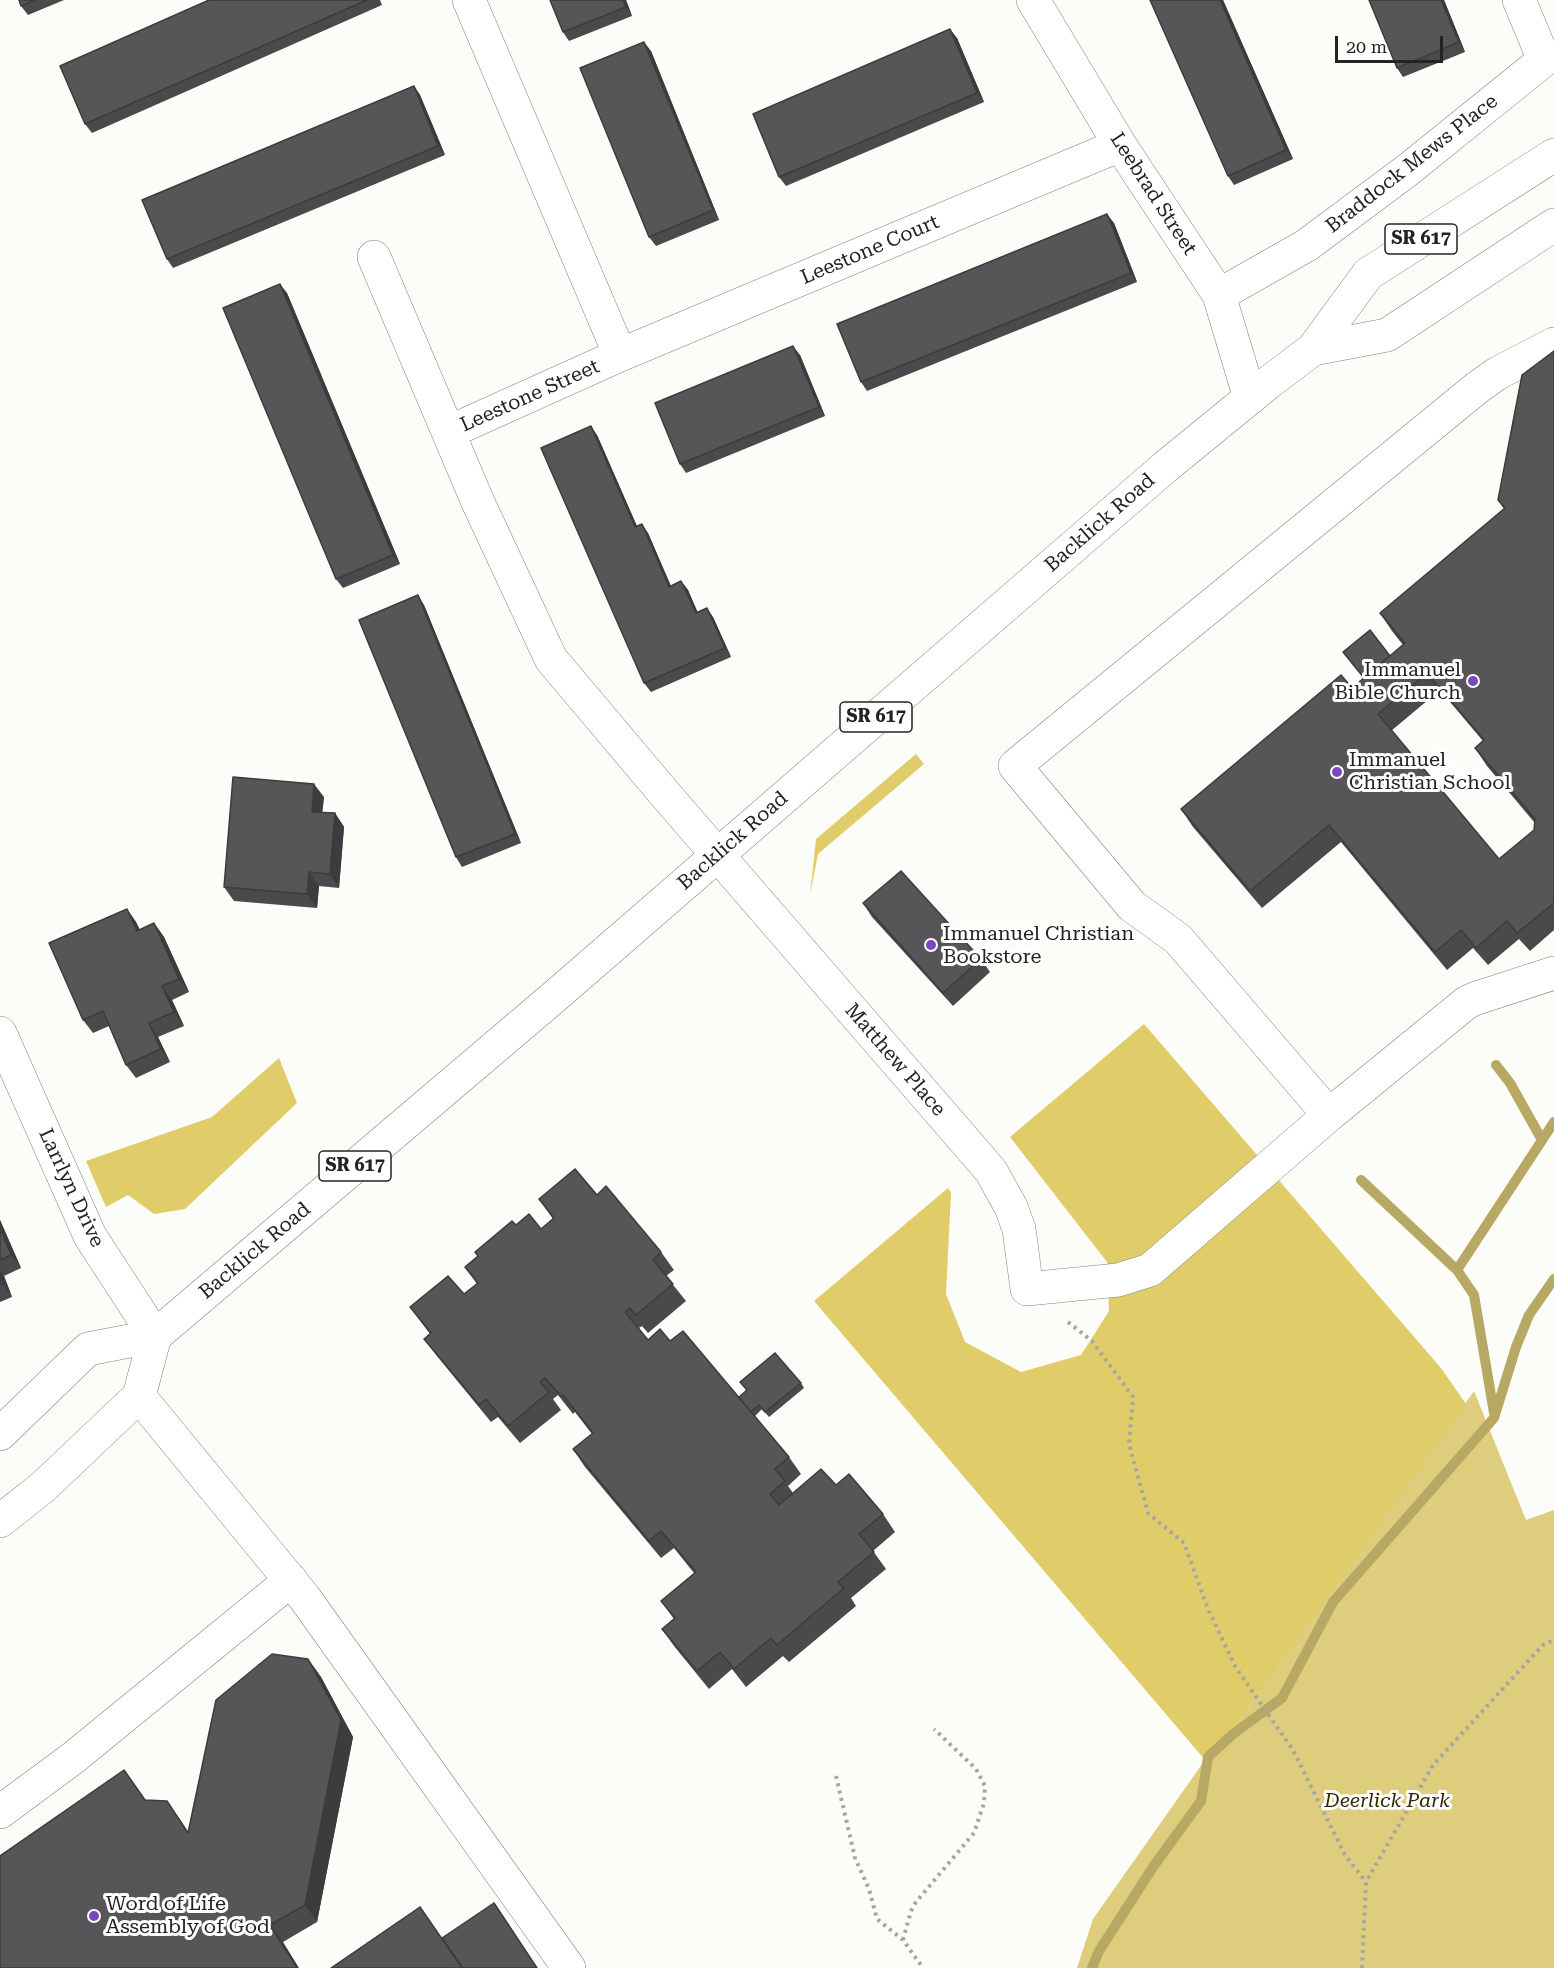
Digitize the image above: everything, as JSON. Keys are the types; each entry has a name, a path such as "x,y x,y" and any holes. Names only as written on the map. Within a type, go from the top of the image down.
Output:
{"street":[{"name":"Leestone Street","path":"469,0 620,355 449,432 477,500 551,659 717,854"},
{"name":"Leebrad Street","path":"1033,0 1120,145 1219,294 1250,398"},
{"name":"Braddock Mews Place","path":"1219,294 1307,245 1409,169 1544,60 1519,0"},
{"name":"Leestone Court","path":"620,355 1120,145"},
{"name":"Backlick Road","path":"0,1434 88,1349 155,1336 554,997 1164,468 1313,349 1368,274 1554,155"},
{"name":"Backlick Road","path":"1313,349 1387,335 1554,225"},
{"path":"374,257 449,432"},
{"path":"1329,1115 1178,939 1132,906 1015,766 1478,387 1498,373 1554,344"},
{"name":"Matthew Place","path":"717,854 991,1171 1004,1192 1019,1229 1028,1289"},
{"path":"1028,1289 1118,1280 1150,1270 1329,1115 1466,1003 1554,973"},
{"name":"Larrlyn Drive","path":"0,1033 90,1236 155,1336"},
{"path":"0,1521 42,1487 139,1396 155,1336"},
{"path":"139,1396 291,1580 569,1968"},
{"path":"0,1812 73,1758 291,1580"}],"path":[{"path":"1028,1289 1092,1341 1132,1397 1129,1444 1148,1513 1184,1543 1208,1609 1236,1668 1293,1750 1346,1855 1366,1882"},
{"path":"1362,1968 1366,1882 1433,1765 1543,1645 1554,1640"},
{"path":"903,1940 916,1902 974,1833 984,1803 985,1786 976,1769 934,1730"},
{"path":"836,1776 855,1858 869,1889 877,1920 903,1940 923,1968"}],"green space":[{"name":"Deerlick Park","path":"1474,1391 1526,1520 1554,1510 1554,1968 1077,1968 1093,1919 1205,1760 1213,1757"}],"shaded area":[{"path":"916,754 924,764 818,854 810,895 816,839"},
{"path":"1144,1024 1441,1368 1466,1404 1213,1757 1205,1760 814,1301 948,1188 951,1193 946,1294 965,1342 1021,1372 1081,1355 1109,1311 1107,1262 1010,1137"},
{"path":"279,1058 297,1103 185,1209 154,1214 128,1195 106,1207 86,1161 212,1117"}],"building":[{"path":"19,0 35,0 21,6"},
{"path":"209,0 367,0 85,124 60,66"},
{"path":"550,0 623,0 626,7 563,32"},
{"path":"1150,0 1220,0 1286,150 1228,176"},
{"path":"1369,0 1441,0 1459,42 1397,68"},
{"path":"950,29 977,93 779,177 753,114"},
{"path":"644,42 713,210 649,237 580,68"},
{"path":"414,86 438,146 167,259 142,200"},
{"path":"1107,214 1131,273 861,382 837,324"},
{"path":"280,284 393,555 336,579 223,308"},
{"path":"793,346 819,407 680,464 655,403"},
{"name":"Immanuel Bible Church","path":"1554,351 1554,903 1517,933 1507,921 1476,948 1461,930 1435,952 1329,825 1250,891 1181,809 1341,675 1352,688 1405,643 1380,613 1505,508 1498,500 1522,375","holes":["1427,673 1484,740 1475,748 1535,819 1534,830 1499,859 1378,714"]},
{"path":"591,426 635,527 642,524 669,587 681,581 696,613 707,608 725,648 644,683 541,448"},
{"path":"418,595 515,834 456,857 359,620"},
{"path":"1370,630 1390,656 1364,678 1343,652"},
{"path":"233,777 314,784 312,812 335,813 330,874 309,872 307,894 224,887"},
{"name":"Immanuel Christian Bookstore","path":"901,871 981,959 943,993 863,903"},
{"path":"127,909 137,931 154,923 179,979 162,986 174,1012 149,1023 161,1049 126,1065 103,1011 83,1020 49,943"},
{"path":"575,1169 597,1195 606,1186 661,1252 653,1260 673,1284 636,1315 630,1308 625,1312 648,1340 660,1329 670,1341 683,1331 789,1457 775,1469 785,1481 770,1494 779,1505 821,1469 836,1485 849,1474 883,1514 859,1534 874,1552 838,1582 844,1588 777,1645 771,1638 734,1669 720,1652 697,1671 662,1629 675,1618 661,1601 696,1572 661,1531 649,1541 573,1449 593,1433 563,1395 561,1396 545,1378 540,1382 549,1392 508,1426 486,1399 479,1405 424,1339 431,1333 410,1307 448,1276 464,1294 478,1283 465,1267 478,1256 475,1252 512,1221 516,1225 529,1214 541,1229 554,1218 539,1199"},
{"path":"0,1228 11,1255 0,1260"},
{"path":"775,1353 801,1383 765,1412 759,1405 751,1412 739,1397 747,1390 740,1382"},
{"path":"272,1654 308,1659 341,1720 305,1905 270,1925 297,1968 0,1968 0,1856 124,1770 145,1800 167,1801 188,1833 216,1700"},
{"path":"494,1903 537,1968 463,1968 442,1938"},
{"path":"420,1907 462,1968 331,1968"}],"waterway":[{"path":"1496,1065 1510,1083 1542,1140"},
{"path":"1457,1270 1554,1122"},
{"path":"1361,1180 1457,1270 1474,1295 1494,1413"},
{"path":"1092,1968 1099,1951 1153,1867 1201,1801 1208,1757 1233,1734 1282,1698 1333,1602 1494,1418 1516,1347 1529,1315 1554,1279"}],"place":[{"name":"Immanuel Bible Church","path":"1473,681"},
{"name":"Immanuel Christian School","path":"1337,772"},
{"name":"Immanuel Christian Bookstore","path":"931,945"},
{"name":"Word of Life Assembly of God","path":"94,1916"}]}
